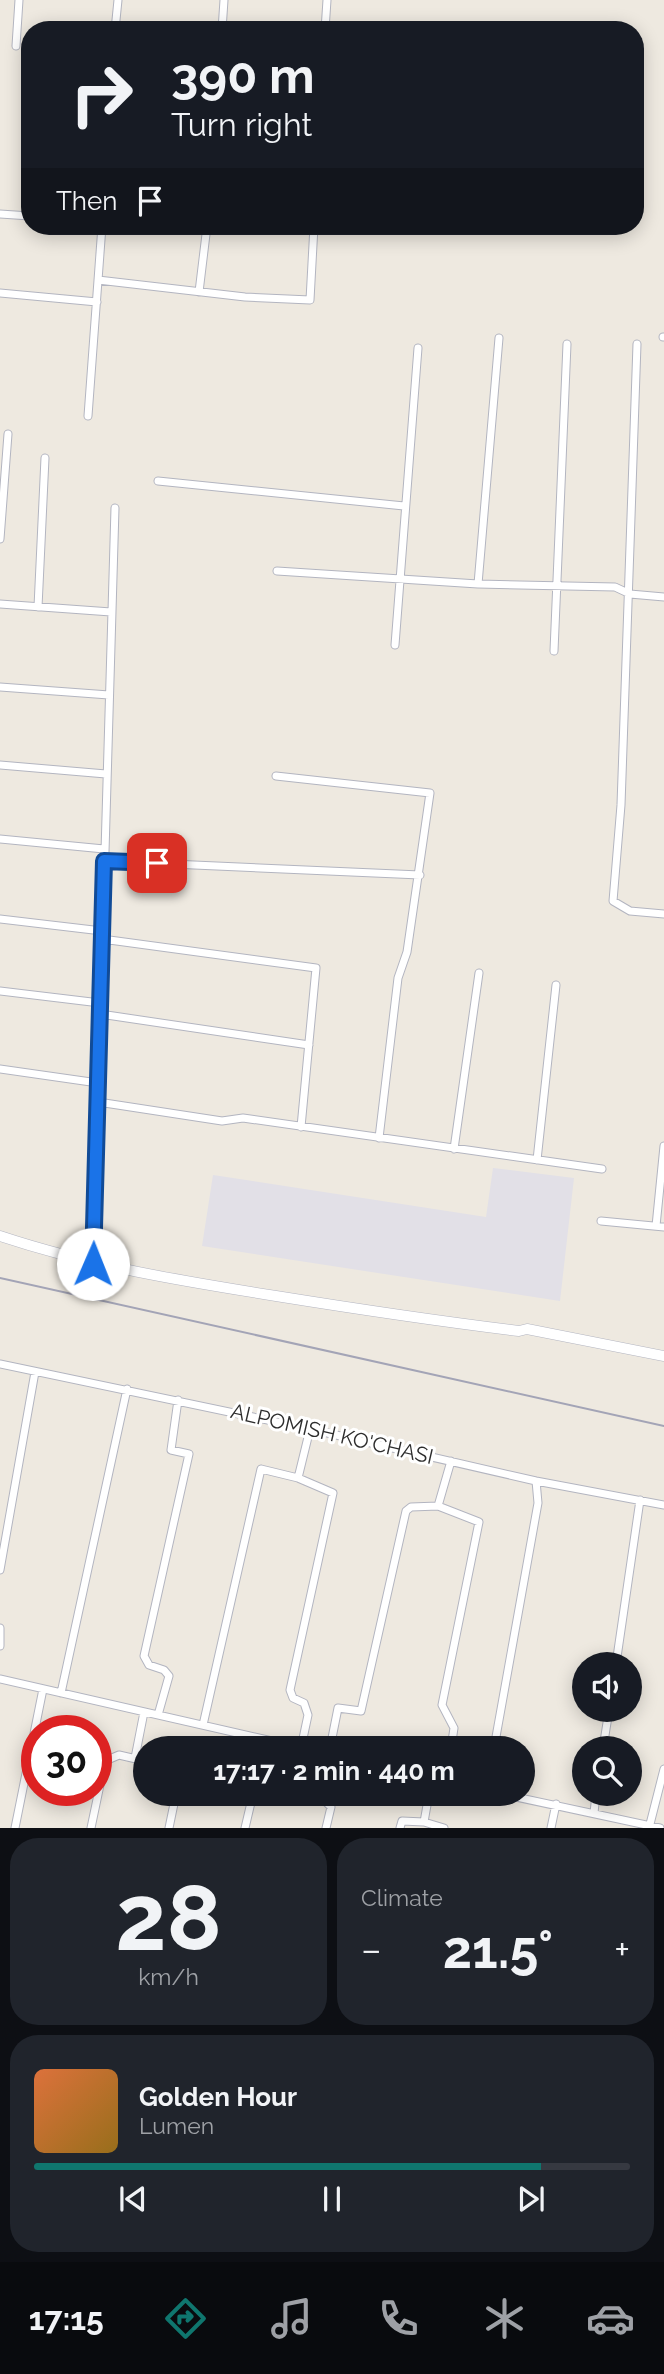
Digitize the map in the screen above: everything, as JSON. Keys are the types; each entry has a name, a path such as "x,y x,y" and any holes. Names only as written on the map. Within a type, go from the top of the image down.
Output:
{"main road":[{"path":"0,1236 93,1264 393,1315 519,1331 527,1329 664,1356"},
{"path":"519,1331 526,1336 664,1362"}],"street":[{"path":"16,46 19,0"},
{"path":"116,21 118,0"},
{"path":"223,21 224,0"},
{"path":"326,21 327,0"},
{"path":"0,214 21,215"},
{"path":"88,416 101,235"},
{"path":"199,292 205,235"},
{"path":"98,280 199,292 310,300 314,235"},
{"path":"0,293 97,302"},
{"path":"478,584 499,338"},
{"path":"554,651 567,344"},
{"path":"637,344 621,805 613,901 630,911 664,914"},
{"path":"395,645 398,579 418,348"},
{"path":"0,540 8,433"},
{"path":"38,607 45,458"},
{"path":"158,481 404,506"},
{"path":"93,1264 115,508"},
{"path":"277,571 478,584 615,587 630,594 664,597"},
{"path":"0,604 111,611"},
{"path":"0,687 108,695"},
{"path":"0,765 106,774"},
{"path":"276,776 430,793 420,875 404,966 398,978 379,1138"},
{"path":"0,839 104,849"},
{"path":"104,861 420,875"},
{"path":"0,919 316,968 301,1127"},
{"path":"454,1149 479,973"},
{"path":"537,1160 556,985"},
{"path":"0,991 100,1003"},
{"path":"100,1014 309,1045"},
{"path":"0,1069 98,1083"},
{"path":"98,1102 222,1121 243,1118 603,1169"},
{"path":"601,1221 660,1227 664,1146"},
{"name":"ALPOMISH KO'CHASI","path":"0,1364 178,1400 536,1481 664,1505"},
{"path":"0,1570 35,1372"},
{"path":"61,1693 127,1389"},
{"path":"158,1715 169,1676 164,1670 149,1665 144,1656 189,1454 171,1450 178,1400"},
{"path":"298,1478 310,1429"},
{"path":"439,1506 451,1461"},
{"path":"203,1725 261,1469 298,1478 333,1493 289,1690 293,1698 304,1703 308,1715 304,1736"},
{"path":"496,1736 538,1503 536,1481"},
{"path":"618,1652 640,1500"},
{"path":"332,1736 338,1709 361,1711 406,1511 411,1507 439,1506 479,1522 442,1705 454,1728 453,1736"},
{"path":"0,1628 0,1646"},
{"path":"0,1680 246,1736"},
{"path":"15,1828 43,1689"},
{"path":"139,1736 144,1712"},
{"path":"91,1828 105,1761 119,1755 133,1758"},
{"path":"649,1827 664,1769"},
{"path":"535,1800 660,1828"},
{"path":"551,1828 556,1804"},
{"path":"169,1828 174,1806"},
{"path":"245,1828 250,1806"},
{"path":"326,1828 330,1806"},
{"path":"424,1822 427,1806"},
{"path":"594,1813 595,1806"},
{"path":"400,1828 402,1821 424,1822 444,1828"}],"shaded area":[{"path":"493,1168 574,1178 560,1301 202,1246 213,1175 486,1217"}],"railway":[{"path":"0,1278 664,1426"}],"route":[{"path":"93,1264 104,861 157,863"}]}
